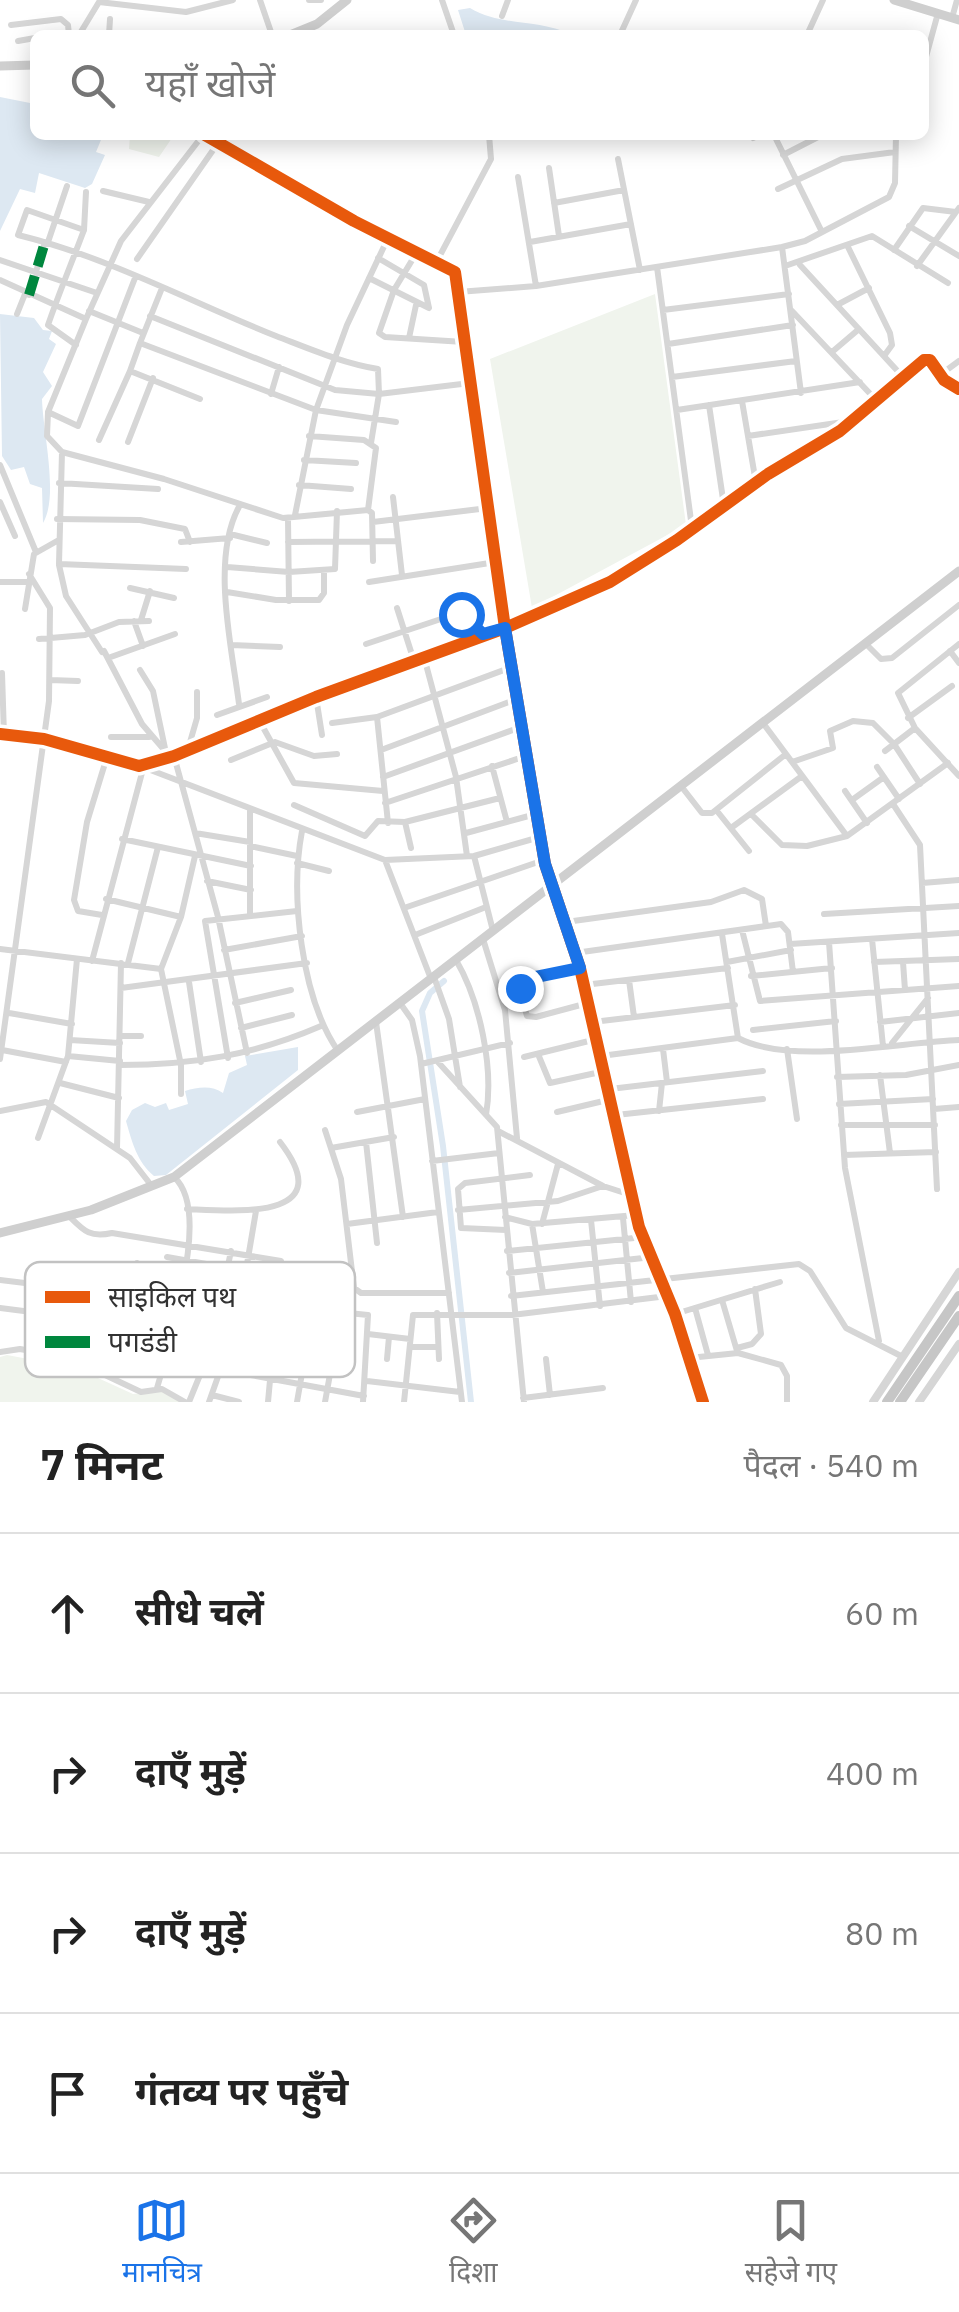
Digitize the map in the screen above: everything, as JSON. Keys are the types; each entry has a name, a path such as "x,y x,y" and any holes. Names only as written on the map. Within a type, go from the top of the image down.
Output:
{"highway":[{"path":"888,1402 959,1296"},
{"path":"900,1402 959,1316"}],"main road":[{"path":"302,30 347,0"},
{"path":"894,0 955,19"},
{"path":"0,66 30,65"},
{"path":"0,1233 69,1216 174,1177 959,571"}],"street":[{"path":"82,30 98,1 186,12 233,0"},
{"path":"260,0 270,30"},
{"path":"309,0 321,0"},
{"path":"442,0 452,30"},
{"path":"502,16 508,0"},
{"path":"622,0 634,3 622,30"},
{"path":"809,30 822,0"},
{"path":"955,19 957,0"},
{"path":"929,46 938,14"},
{"path":"11,25 60,18 66,30"},
{"path":"109,30 110,19"},
{"path":"18,42 30,39"},
{"path":"200,140 149,202 109,266 48,412 47,436 62,452 164,479 240,505 291,516 368,510"},
{"path":"214,140 456,272 505,628 544,860 580,968 636,1215 675,1314 703,1402"},
{"path":"438,261 492,159 490,140"},
{"path":"776,140 822,232"},
{"path":"783,154 812,140"},
{"path":"458,292 536,286 782,246 822,232 889,197 895,183 896,140"},
{"path":"136,258 218,142"},
{"path":"778,189 858,154 895,152"},
{"path":"618,159 640,270"},
{"path":"550,168 559,236"},
{"path":"518,178 536,286"},
{"path":"17,314 67,186"},
{"path":"554,203 624,190"},
{"path":"103,191 149,202"},
{"path":"76,345 48,325 84,230 86,192"},
{"path":"894,250 926,206 957,210 918,266"},
{"path":"84,230 31,210 26,212 18,236 76,252 335,359 378,369 371,443 377,462 368,510 373,522 373,561"},
{"path":"530,242 631,224"},
{"path":"909,226 959,256"},
{"path":"785,266 872,236 948,284"},
{"path":"289,601 291,516 316,410 368,278 388,238"},
{"path":"782,246 800,393"},
{"path":"848,247 891,338 891,348 884,356"},
{"path":"417,252 394,290 380,333 464,342"},
{"path":"368,278 416,306 429,308 424,285 378,258"},
{"path":"97,293 4,261 0,280 55,305 118,322 144,334"},
{"path":"800,264 904,378"},
{"path":"658,267 692,528"},
{"path":"48,412 78,426 136,278"},
{"path":"99,440 162,288"},
{"path":"837,305 869,288"},
{"path":"664,310 789,294"},
{"path":"409,339 416,306"},
{"path":"791,310 877,401"},
{"path":"150,316 324,385 378,394 470,383"},
{"path":"668,344 793,326"},
{"path":"832,352 858,329"},
{"path":"140,343 316,410 396,422"},
{"path":"141,767 505,628 610,582 853,420 926,359 959,389"},
{"path":"672,377 796,361"},
{"path":"940,375 959,362"},
{"path":"271,394 279,367"},
{"path":"130,372 200,398"},
{"path":"128,442 152,378"},
{"path":"677,410 860,382"},
{"path":"742,401 756,483"},
{"path":"709,406 724,506"},
{"path":"748,436 853,420"},
{"path":"309,436 371,443"},
{"path":"62,452 52,543 66,596 105,654 150,737 169,756"},
{"path":"304,460 356,463"},
{"path":"0,466 36,552 25,609"},
{"path":"59,483 158,489"},
{"path":"299,485 351,489"},
{"path":"393,497 402,575"},
{"path":"0,502 15,536"},
{"path":"239,704 226,592 230,536 240,505"},
{"path":"373,522 488,508"},
{"path":"227,567 288,572 337,567 336,511"},
{"path":"57,519 156,523 186,529 190,542"},
{"path":"180,542 230,536 267,542"},
{"path":"288,542 398,540"},
{"path":"36,552 52,543"},
{"path":"369,582 496,562"},
{"path":"58,564 186,568"},
{"path":"226,592 289,601 321,598 324,570"},
{"path":"0,582 29,578"},
{"path":"0,1060 50,680 48,602 29,578"},
{"path":"130,588 174,598"},
{"path":"144,646 141,620 150,591"},
{"path":"865,643 881,660 892,658 959,605"},
{"path":"397,608 414,661"},
{"path":"366,644 456,614 466,616 483,634"},
{"path":"39,639 92,633 141,620"},
{"path":"105,654 144,646 175,634"},
{"path":"959,644 902,686 898,700 915,728 959,776"},
{"path":"230,646 280,647"},
{"path":"950,651 959,663"},
{"path":"424,656 456,777 471,856 493,931"},
{"path":"332,723 376,716 512,667"},
{"path":"140,670 153,692 169,756 184,784 197,856 218,918 247,1054"},
{"path":"2,672 2,734 44,739 141,767 385,860 471,856 540,837"},
{"path":"50,680 78,680"},
{"path":"908,718 952,686"},
{"path":"188,750 197,718 197,692"},
{"path":"217,715 267,697"},
{"path":"316,697 322,735"},
{"path":"381,750 517,699"},
{"path":"376,716 388,823"},
{"path":"259,720 294,783 383,790"},
{"path":"792,762 833,748 830,731 853,721 873,723 894,744 920,784"},
{"path":"763,724 847,836"},
{"path":"383,777 522,727"},
{"path":"885,751 915,728"},
{"path":"110,736 150,737"},
{"path":"230,760 271,742 314,756 337,754"},
{"path":"680,786 702,814 717,811 786,754"},
{"path":"385,803 526,756"},
{"path":"102,916 78,910 74,900 86,822 106,760"},
{"path":"752,814 782,845 811,846 847,836 948,763"},
{"path":"492,766 507,822"},
{"path":"92,960 141,767"},
{"path":"878,767 917,834 920,848 938,1189"},
{"path":"731,828 802,776"},
{"path":"852,800 884,776"},
{"path":"845,791 866,823"},
{"path":"294,805 362,835 370,833 375,822 406,822 500,798"},
{"path":"250,810 250,914"},
{"path":"717,811 750,851"},
{"path":"466,832 536,814"},
{"path":"406,822 410,848"},
{"path":"302,831 297,860 302,936 321,1026 338,1051"},
{"path":"194,833 250,844 329,871"},
{"path":"122,839 251,866"},
{"path":"117,1149 120,988 158,847"},
{"path":"181,1094 180,1066 161,969 181,917 197,856"},
{"path":"385,860 441,993 460,1088"},
{"path":"404,908 544,860"},
{"path":"922,882 959,880"},
{"path":"206,881 251,890"},
{"path":"566,922 712,902 744,890 762,900 766,926"},
{"path":"106,899 181,917"},
{"path":"824,914 959,906"},
{"path":"415,935 486,907"},
{"path":"228,1058 206,919 298,911"},
{"path":"576,953 784,924 793,972"},
{"path":"742,930 760,1001 959,986"},
{"path":"584,985 728,964 791,947 959,933"},
{"path":"722,934 738,1038"},
{"path":"224,950 302,936"},
{"path":"483,939 505,1010 518,1138"},
{"path":"872,939 880,1022 887,1045"},
{"path":"830,942 844,1156 879,1342"},
{"path":"0,948 161,969"},
{"path":"874,962 959,959"},
{"path":"38,1138 67,1059 77,960"},
{"path":"456,960 464,975 483,1049 486,1115"},
{"path":"903,962 905,990"},
{"path":"120,988 164,986 307,964"},
{"path":"580,968 522,980 522,1006 530,1017 588,1003"},
{"path":"751,976 832,968"},
{"path":"628,980 634,1017"},
{"path":"189,982 202,1062"},
{"path":"235,1003 291,990"},
{"path":"887,1045 929,998"},
{"path":"400,1004 412,1020 429,1062 460,1088 498,1131 518,1138 603,1186 634,1196"},
{"path":"593,1022 735,1005"},
{"path":"505,1010 522,1006"},
{"path":"880,1022 959,1012"},
{"path":"9,1013 72,1024"},
{"path":"241,1028 292,1015"},
{"path":"753,1030 836,1021"},
{"path":"376,1022 402,1217"},
{"path":"2,1050 67,1059 180,1066 247,1054 321,1026"},
{"path":"70,1040 141,1036"},
{"path":"602,1056 738,1038 760,1046 836,1050 959,1040"},
{"path":"524,1057 597,1039"},
{"path":"429,1062 510,1043"},
{"path":"787,1048 798,1119"},
{"path":"659,1110 664,1082 663,1049"},
{"path":"538,1054 550,1083 605,1070"},
{"path":"429,1062 425,1099 440,1160 438,1212 455,1313 462,1402"},
{"path":"836,1077 959,1064"},
{"path":"557,1112 664,1082 763,1071"},
{"path":"880,1075 890,1153"},
{"path":"60,1083 119,1098"},
{"path":"616,1116 763,1098"},
{"path":"839,1104 933,1098"},
{"path":"356,1112 425,1099"},
{"path":"0,1111 38,1100 52,1106 139,1166 152,1186"},
{"path":"934,1109 959,1107"},
{"path":"841,1125 935,1126"},
{"path":"325,1130 342,1179 352,1262"},
{"path":"498,1131 523,1400 604,1388"},
{"path":"331,1148 394,1138"},
{"path":"188,1210 256,1212 284,1204 297,1190 296,1167 280,1142"},
{"path":"366,1142 377,1243"},
{"path":"844,1156 936,1152"},
{"path":"440,1160 499,1153"},
{"path":"542,1224 558,1164"},
{"path":"506,1230 465,1231 459,1226 460,1186 530,1175"},
{"path":"167,1257 187,1262 188,1210 184,1186 174,1177"},
{"path":"458,1210 584,1196 603,1186"},
{"path":"248,1262 256,1212"},
{"path":"347,1224 438,1212"},
{"path":"505,1217 542,1224 636,1215"},
{"path":"69,1216 87,1234 112,1233 249,1253 281,1262"},
{"path":"623,1218 631,1302"},
{"path":"591,1220 600,1306"},
{"path":"532,1224 543,1292"},
{"path":"507,1251 644,1237"},
{"path":"229,1262 231,1251"},
{"path":"509,1273 654,1256"},
{"path":"511,1296 799,1264 810,1271 846,1328 903,1357"},
{"path":"873,1402 959,1272"},
{"path":"0,1280 25,1282"},
{"path":"675,1314 780,1282"},
{"path":"355,1284 356,1291 449,1293"},
{"path":"689,1358 752,1344 761,1334 755,1289"},
{"path":"404,1402 413,1315 512,1314 667,1296"},
{"path":"722,1300 737,1350"},
{"path":"0,1308 25,1310"},
{"path":"695,1308 708,1355"},
{"path":"438,1313 439,1359"},
{"path":"258,1377 363,1399 368,1315 355,1314"},
{"path":"368,1334 439,1347"},
{"path":"387,1359 389,1336"},
{"path":"919,1402 959,1344"},
{"path":"0,1352 25,1349"},
{"path":"737,1350 781,1365 788,1376 787,1402"},
{"path":"546,1359 550,1395"},
{"path":"108,1377 140,1392 157,1388 187,1402 199,1377"},
{"path":"157,1388 159,1377"},
{"path":"268,1402 271,1377"},
{"path":"297,1402 301,1377"},
{"path":"325,1402 330,1377"},
{"path":"367,1381 460,1392"},
{"path":"196,1384 211,1396 239,1402"}],"shaded area":[{"path":"470,8 494,18 559,30 464,30 458,10"},
{"path":"0,97 30,103 30,140 101,140 96,152 105,155 92,184 85,188 39,173 35,193 20,189 0,231"},
{"path":"130,140 171,140 159,157 129,149"},
{"path":"655,294 686,525 532,608 490,359"},
{"path":"0,314 34,318 43,330 52,331 49,339 56,344 43,372 52,386 42,399 50,481 43,523 42,488 30,484 24,467 11,470 2,456"},
{"path":"298,1047 298,1070 166,1175 154,1176 143,1164 126,1121 132,1110 145,1103 155,1107 166,1103 169,1110 188,1104 185,1091 195,1088 223,1093 229,1073 247,1065 245,1056"},
{"path":"0,1357 25,1358 25,1377 96,1377 133,1394 162,1391 181,1402 0,1402"}],"waterway":[{"path":"444,981 430,993 422,1011 443,1146 471,1402"}],"marked path":[{"path":"29,295 45,242"}],"cycle path":[{"path":"214,140 354,221 455,272 505,628 545,864 580,968 639,1227 675,1314 703,1402"},
{"path":"0,734 44,739 139,766 174,756 316,697 505,628 610,582 677,540 768,474 840,431 924,360 930,360 944,380 959,389"}],"route":[{"path":"461,614 483,634 505,628 545,864 580,968 526,979 520,982 520,988"}]}
